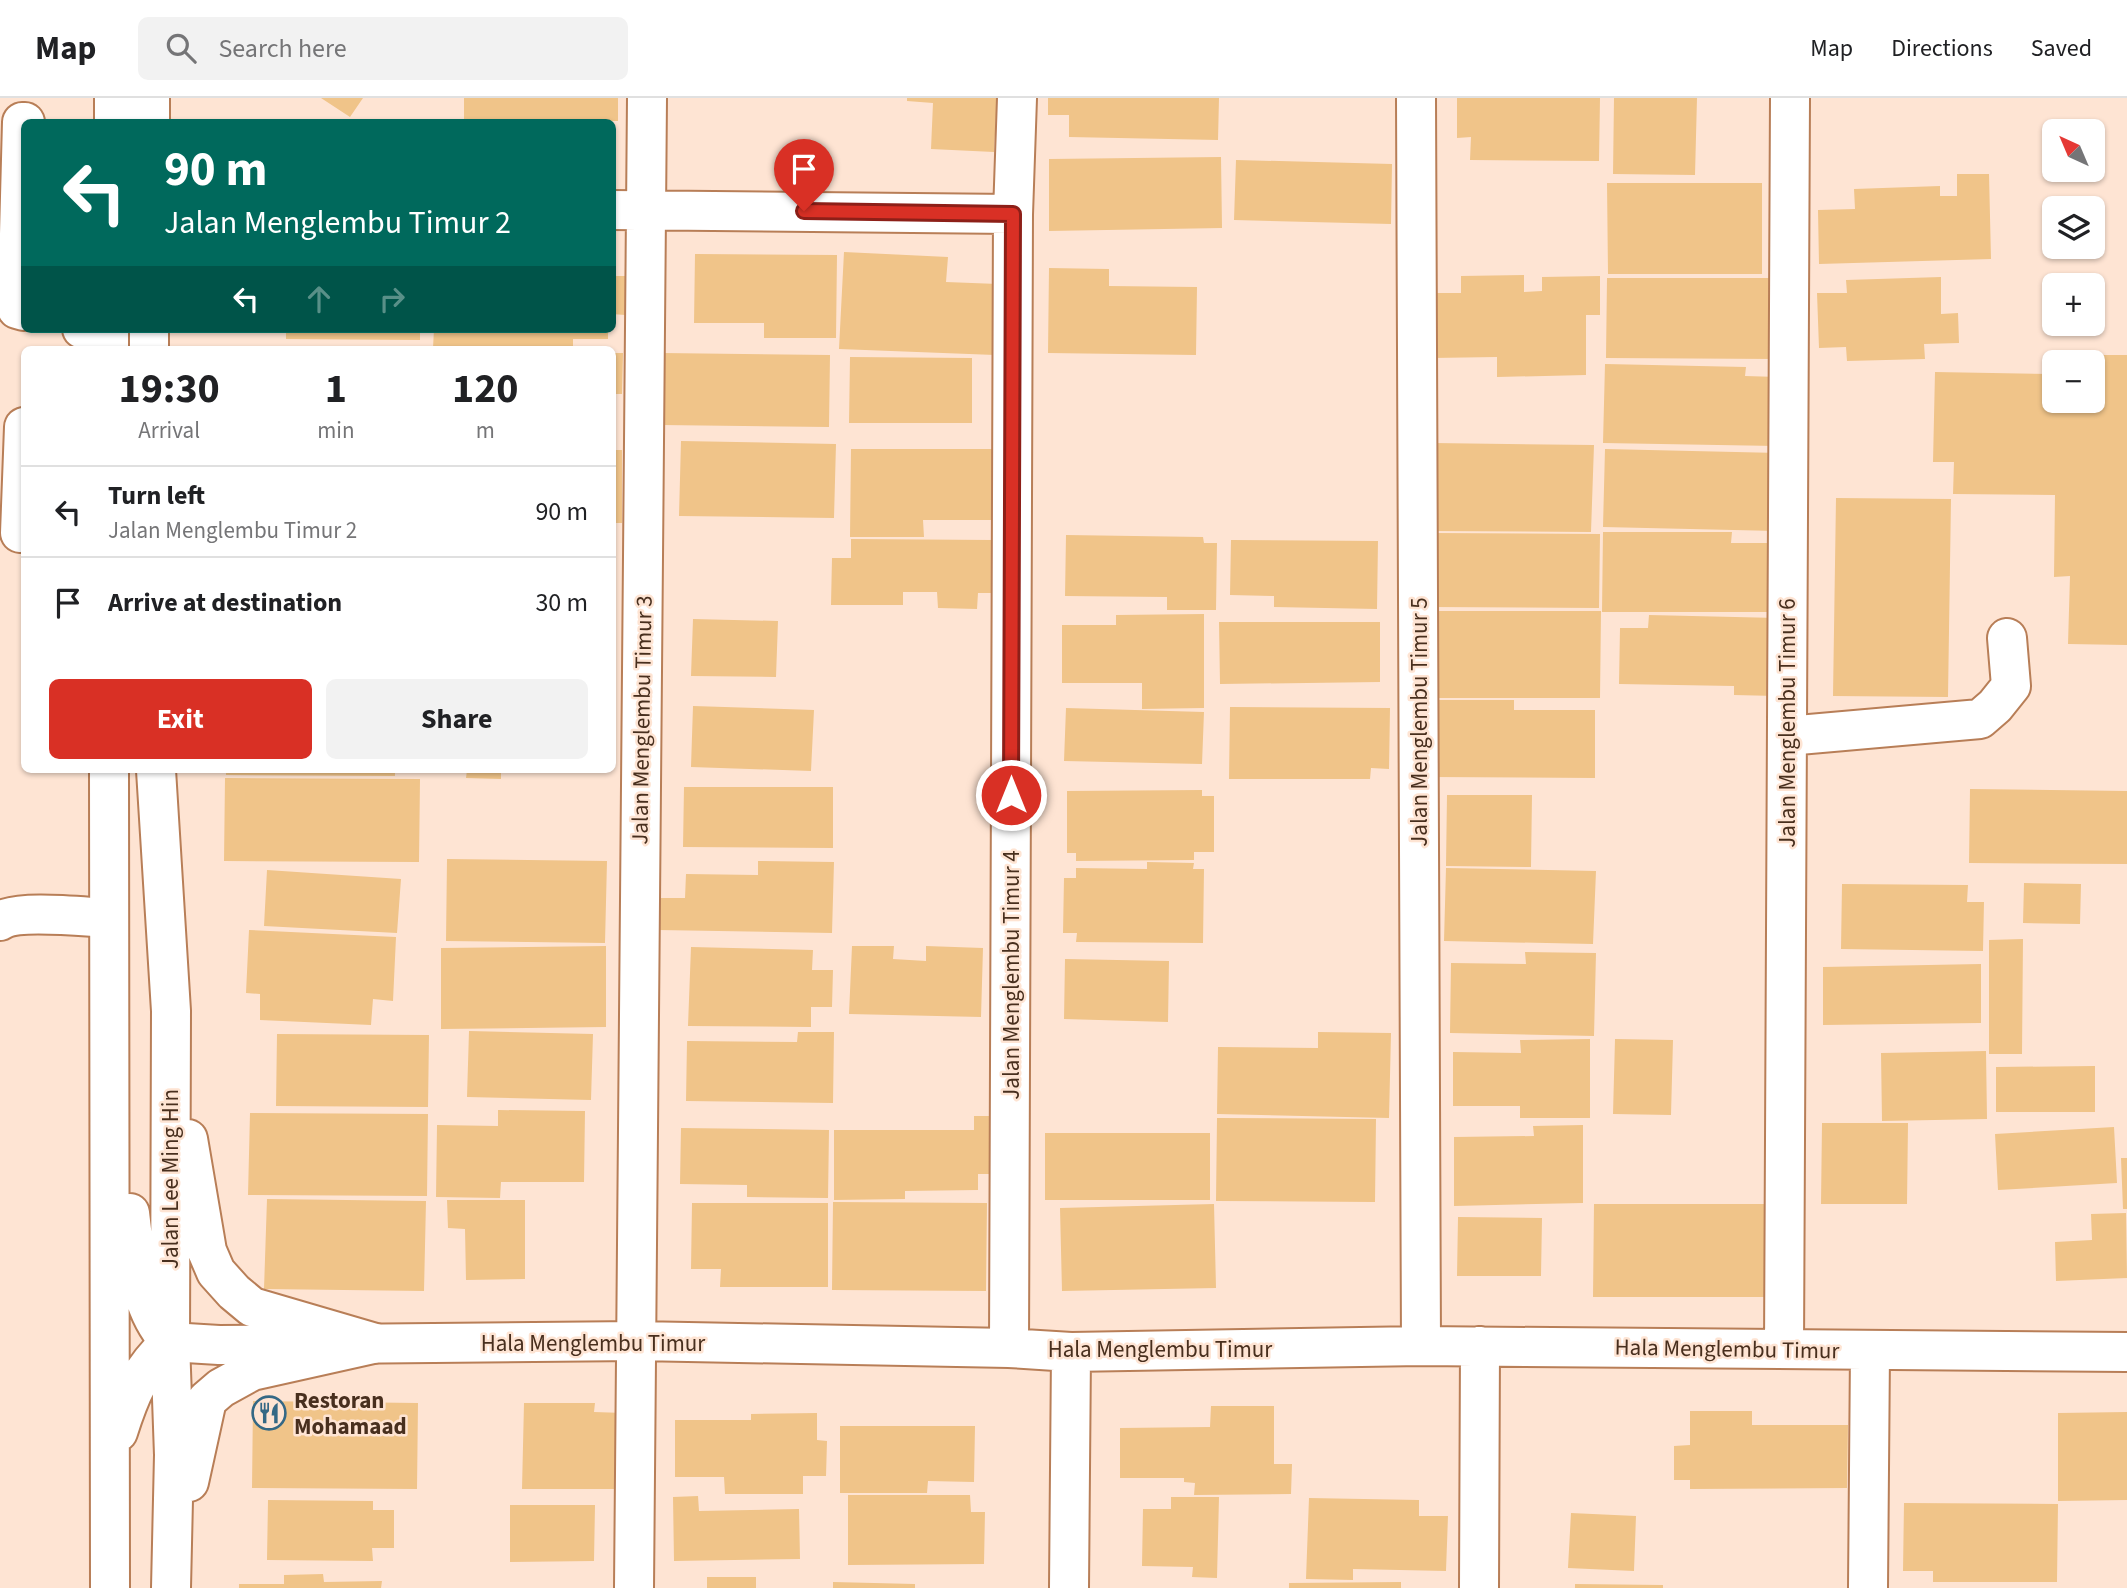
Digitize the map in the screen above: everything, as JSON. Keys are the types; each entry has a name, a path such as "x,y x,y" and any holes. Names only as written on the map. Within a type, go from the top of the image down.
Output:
{"street":[{"path":"114,98 114,119"},
{"path":"150,98 150,119"},
{"name":"Jalan Menglembu Timur 3","path":"634,1588 637,1341 630,210 646,98"},
{"name":"Jalan Menglembu Timur 4","path":"1009,1348 1013,214 1017,98"},
{"name":"Jalan Menglembu Timur 5","path":"1416,98 1421,1346"},
{"name":"Jalan Menglembu Timur 6","path":"1784,1349 1790,98"},
{"path":"21,159 17,309 21,310"},
{"path":"630,210 1013,214"},
{"path":"0,429 21,426"},
{"path":"15,533 21,461"},
{"path":"1787,736 1980,719 2011,686 2007,638"},
{"path":"109,773 110,1588"},
{"name":"Jalan Lee Ming Hin","path":"156,773 170,997 182,1343 174,1455 172,1575"},
{"path":"0,921 8,916 109,918"},
{"path":"170,1034 207,1251 216,1272 233,1292 252,1307 375,1343"},
{"path":"110,1105 123,1166 137,1269 146,1301 157,1326 182,1343 151,1359 127,1404 116,1438 110,1507"},
{"name":"Hala Menglembu Timur","path":"182,1343 637,1341 1009,1348 1071,1352 1421,1346 2127,1352"},
{"path":"172,1575 207,1400 221,1388 252,1371 375,1343"},
{"path":"1479,1588 1480,1346"},
{"path":"1868,1588 1870,1351"},
{"path":"1069,1588 1071,1352"}],"building":[{"path":"321,98 363,98 350,117"},
{"path":"464,98 618,98 618,121 464,119"},
{"path":"907,98 997,98 994,152 931,149 933,103 907,101"},
{"path":"1048,98 1219,98 1218,140 1069,137 1069,115 1048,115"},
{"path":"1457,98 1600,98 1599,161 1470,160 1471,137 1457,138"},
{"path":"1614,98 1697,98 1695,175 1613,174"},
{"path":"1221,157 1222,228 1049,231 1049,159"},
{"path":"1236,160 1392,164 1391,224 1234,220"},
{"path":"1957,174 1989,174 1991,259 1819,264 1818,210 1855,209 1854,189 1940,186 1940,196 1957,196"},
{"path":"1607,183 1762,183 1762,274 1608,274"},
{"path":"844,252 948,257 946,282 998,284 995,355 839,349"},
{"path":"695,254 837,255 836,338 764,338 764,323 694,323"},
{"path":"1049,268 1109,269 1109,286 1197,287 1196,355 1048,353"},
{"path":"1524,275 1524,292 1542,291 1542,277 1600,276 1600,315 1586,315 1586,375 1497,377 1497,357 1432,358 1431,293 1461,293 1461,276"},
{"path":"616,276 625,276 625,315 616,314"},
{"path":"1941,277 1941,314 1958,313 1959,343 1924,344 1925,359 1847,361 1846,347 1819,348 1817,293 1847,293 1846,280"},
{"path":"1607,278 1777,278 1777,359 1606,358"},
{"path":"286,333 420,333 420,340 286,339"},
{"path":"434,333 608,333 608,339 573,339 573,346 433,346"},
{"path":"616,353 623,353 622,394 616,394"},
{"path":"662,353 830,355 829,427 661,425"},
{"path":"2105,355 2127,355 2127,645 2068,644 2070,576 2054,577 2055,495 1953,494 1954,462 1933,462 1935,372 2042,374 2042,413 2105,413"},
{"path":"850,357 972,358 972,423 849,423"},
{"path":"1605,364 1746,367 1745,376 1778,377 1776,446 1603,443"},
{"path":"681,441 836,444 834,518 679,516"},
{"path":"1433,443 1594,445 1591,532 1431,531"},
{"path":"851,449 998,449 998,520 923,520 924,537 850,537"},
{"path":"1605,449 1779,453 1777,531 1603,527"},
{"path":"616,450 622,450 622,523 616,523"},
{"path":"1836,498 1951,499 1948,697 1833,696"},
{"path":"1603,532 1732,532 1731,543 1777,543 1776,612 1602,612"},
{"path":"1432,533 1600,534 1599,608 1431,607"},
{"path":"1066,535 1203,537 1204,543 1217,543 1216,610 1167,610 1167,597 1065,596"},
{"path":"851,539 994,540 993,593 978,593 977,609 938,608 937,592 903,592 903,605 831,605 832,558 851,558"},
{"path":"1231,540 1378,541 1377,609 1274,607 1274,596 1230,595"},
{"path":"1432,611 1601,611 1600,698 1431,698"},
{"path":"1204,614 1204,708 1142,709 1142,683 1062,683 1062,625 1116,625 1116,615"},
{"path":"1649,615 1778,618 1776,696 1734,695 1734,686 1619,684 1620,628 1648,628"},
{"path":"693,619 778,621 776,677 691,676"},
{"path":"1219,622 1380,622 1380,682 1220,684"},
{"path":"1433,700 1514,700 1514,710 1595,710 1595,778 1432,777"},
{"path":"693,706 814,710 811,771 691,767"},
{"path":"1230,707 1390,708 1389,769 1371,768 1370,779 1229,779"},
{"path":"1066,708 1204,712 1202,764 1064,761"},
{"path":"226,773 395,773 395,776"},
{"path":"467,773 501,773 501,779 466,778"},
{"path":"225,778 420,779 419,862 224,861"},
{"path":"684,787 833,787 833,848 683,847"},
{"path":"1970,789 2127,791 2127,864 1969,863"},
{"path":"1202,790 1202,796 1214,796 1214,852 1194,852 1194,860 1076,861 1076,853 1067,853 1067,791"},
{"path":"1447,795 1532,795 1531,867 1446,866"},
{"path":"447,859 607,861 605,943 446,941"},
{"path":"758,861 834,862 832,933 658,930 659,898 685,898 686,874 758,875"},
{"path":"1147,862 1194,863 1193,869 1204,869 1203,943 1076,942 1077,933 1063,933 1064,878 1076,878 1076,868 1147,869"},
{"path":"1446,868 1596,871 1593,944 1444,941"},
{"path":"267,870 401,879 397,933 264,926"},
{"path":"2024,883 2081,884 2080,924 2023,923"},
{"path":"1842,884 1968,885 1967,902 1984,902 1983,951 1841,949"},
{"path":"249,930 396,937 393,1001 373,999 371,1025 260,1020 260,994 246,993"},
{"path":"2023,939 2022,1054 1989,1054 1989,940"},
{"path":"606,946 606,1027 441,1029 441,948"},
{"path":"852,946 894,946 893,959 926,961 926,946 983,948 981,1017 849,1014"},
{"path":"691,947 813,950 812,970 833,970 832,1007 811,1007 811,1027 688,1026"},
{"path":"1525,952 1596,953 1594,1036 1450,1033 1451,963 1526,964"},
{"path":"1065,959 1169,961 1168,1022 1064,1019"},
{"path":"1981,964 1981,1023 1823,1025 1823,967"},
{"path":"469,1031 593,1034 591,1100 467,1097"},
{"path":"798,1032 834,1032 833,1103 686,1101 687,1041 797,1042"},
{"path":"1318,1032 1391,1033 1389,1118 1217,1114 1218,1047 1318,1048"},
{"path":"277,1034 429,1035 428,1107 276,1106"},
{"path":"1590,1039 1590,1118 1520,1118 1520,1106 1453,1106 1453,1052 1521,1053 1520,1040"},
{"path":"1615,1039 1673,1040 1671,1115 1613,1114"},
{"path":"1986,1051 1987,1119 1882,1121 1881,1053"},
{"path":"2095,1066 2095,1112 1996,1112 1996,1067"},
{"path":"498,1110 585,1111 584,1182 501,1182 500,1198 436,1197 437,1125 498,1126"},
{"path":"250,1113 428,1114 427,1196 248,1195"},
{"path":"974,1116 1006,1116 1006,1174 978,1174 978,1190 905,1191 905,1199 834,1200 834,1130 974,1130"},
{"path":"1217,1118 1376,1119 1375,1202 1216,1201"},
{"path":"1822,1123 1908,1123 1907,1204 1821,1204"},
{"path":"1583,1125 1583,1203 1454,1206 1454,1137 1534,1136 1533,1126"},
{"path":"2114,1127 2117,1183 1998,1190 1995,1134"},
{"path":"681,1128 829,1130 828,1198 747,1197 747,1185 680,1184"},
{"path":"1045,1133 1210,1133 1210,1200 1045,1200"},
{"path":"2121,1158 2127,1158 2127,1209 2123,1209"},
{"path":"267,1199 426,1201 424,1291 264,1289"},
{"path":"447,1200 525,1200 525,1279 466,1280 465,1229 448,1228"},
{"path":"833,1202 987,1203 986,1291 832,1290"},
{"path":"692,1203 828,1203 828,1287 720,1287 721,1269 691,1269"},
{"path":"1214,1204 1216,1288 1062,1291 1060,1208"},
{"path":"1594,1204 1771,1204 1769,1297 1593,1297"},
{"path":"2126,1213 2127,1278 2056,1281 2055,1242 2092,1240 2091,1214"},
{"path":"1458,1217 1542,1218 1541,1276 1457,1276"},
{"path":"253,1401 418,1403 417,1489 252,1488"},
{"path":"524,1403 595,1403 594,1412 624,1413 623,1489 522,1489"},
{"path":"1211,1406 1274,1406 1274,1464 1292,1464 1291,1494 1194,1495 1195,1483 1184,1482 1184,1478 1120,1478 1120,1428 1210,1427"},
{"path":"1690,1411 1752,1411 1752,1425 1848,1425 1847,1488 1690,1489 1690,1480 1674,1480 1674,1446 1690,1445"},
{"path":"2127,1412 2127,1500 2058,1501 2058,1413"},
{"path":"817,1413 817,1440 827,1441 826,1476 803,1476 803,1494 725,1494 724,1477 675,1477 675,1420 751,1420 751,1414"},
{"path":"840,1426 975,1426 974,1482 928,1481 927,1493 840,1493"},
{"path":"848,1495 970,1495 971,1512 985,1512 984,1564 848,1565"},
{"path":"698,1496 699,1511 799,1509 800,1559 674,1561 673,1497"},
{"path":"1171,1497 1219,1497 1217,1578 1192,1577 1193,1567 1142,1566 1143,1509 1171,1509"},
{"path":"1309,1498 1419,1500 1419,1516 1448,1516 1446,1571 1353,1569 1353,1580 1306,1579"},
{"path":"268,1500 373,1501 373,1510 394,1510 394,1548 372,1548 373,1561 267,1560"},
{"path":"1904,1503 2058,1504 2057,1582 1933,1582 1933,1571 1903,1571"},
{"path":"510,1505 595,1505 594,1561 510,1562"},
{"path":"1571,1513 1636,1516 1634,1571 1568,1568"},
{"path":"323,1574 324,1582 382,1581 381,1588 239,1588 239,1584 284,1584 284,1575"},
{"path":"707,1577 756,1577 756,1588 707,1588"},
{"path":"833,1582 915,1584 915,1588 833,1588"},
{"path":"1401,1582 1401,1588 1289,1588 1289,1583"},
{"path":"1575,1584 1663,1585 1663,1588 1575,1588"}],"place":[{"name":"Restoran Mohamaad","path":"269,1413"}],"route":[{"path":"804,211 1013,214 1011,795"}]}
